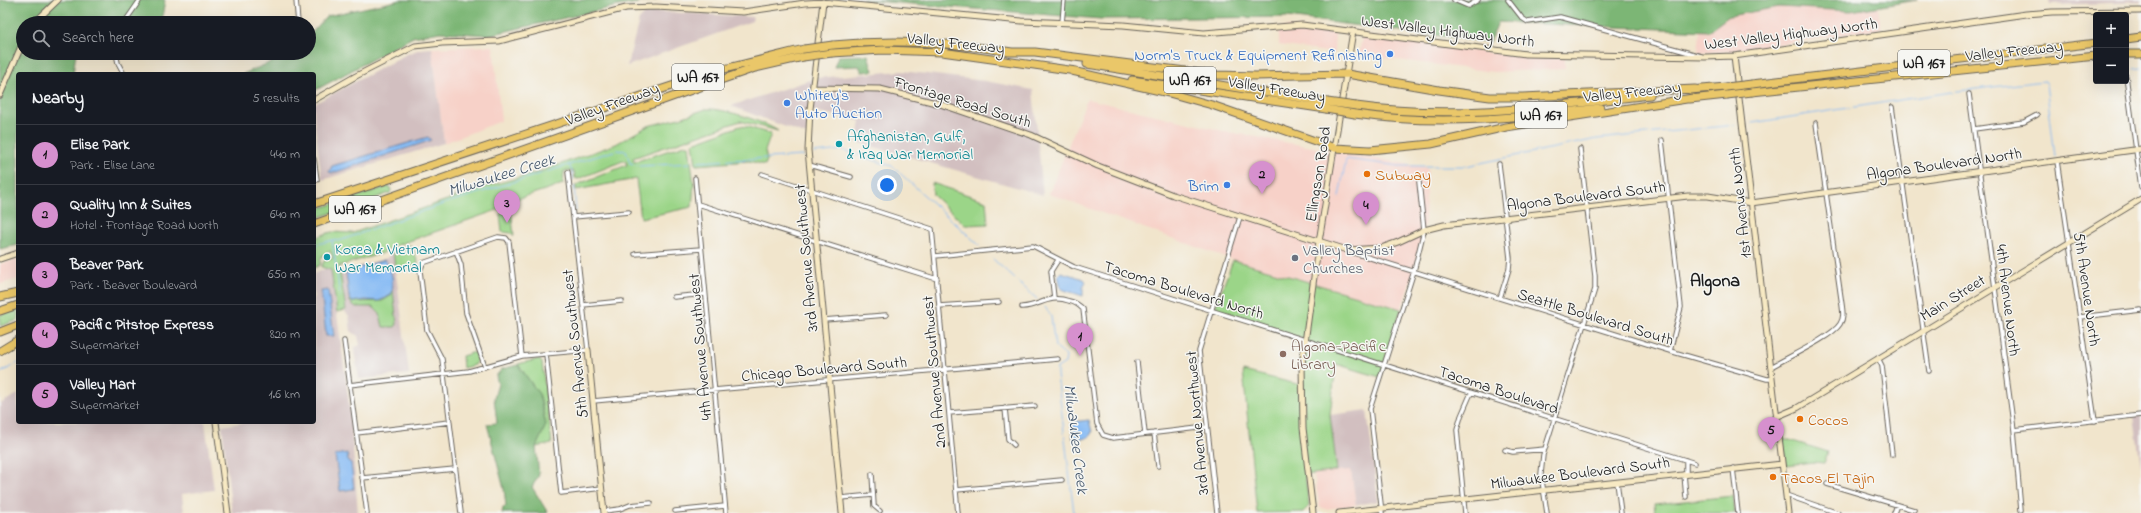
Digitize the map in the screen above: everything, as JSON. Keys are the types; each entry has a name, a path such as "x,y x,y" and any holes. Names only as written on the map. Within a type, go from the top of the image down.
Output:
{"highway":[{"path":"2129,39 2141,37"},
{"name":"Valley Freeway","path":"316,203 720,70 804,53 906,41 1008,52 1328,102 1419,112 1481,111 1568,104 1752,84 2093,43"},
{"name":"Valley Freeway","path":"832,49 942,52 1401,120 1466,120 1727,95 2093,56"},
{"path":"1008,52 1035,52 1217,75 1256,76 1347,74 1490,97 1523,98 1695,89"},
{"name":"Valley Freeway","path":"316,223 755,68 804,53"},
{"path":"2129,54 2141,54"},
{"path":"1072,71 1169,93 1212,105 1335,148 1370,150 1425,145 1506,127 1693,98"},
{"path":"0,297 16,293"},
{"path":"0,312 16,307"},
{"path":"0,332 16,326"},
{"path":"0,351 16,341"}],"street":[{"path":"41,16 58,0"},
{"path":"129,16 140,0"},
{"path":"296,0 297,16"},
{"path":"1062,23 1064,0"},
{"path":"1454,0 1468,6 1478,0"},
{"path":"1508,0 1522,18 1528,22 1560,17 1706,57"},
{"name":"West Valley Highway North","path":"316,99 356,76 415,46 442,43 498,42 626,8 656,7 743,12 824,1 1012,21 1123,25 1204,33 1292,24 1526,54 1706,57 1734,56 2026,14 2052,12 2141,11"},
{"name":"3rd Avenue Southwest","path":"824,1 808,133 809,165 842,513"},
{"name":"Ellingson Road","path":"1313,513 1303,428 1302,380 1305,340 1319,242 1353,31"},
{"name":"1st Avenue North","path":"1734,56 1788,513"},
{"path":"0,95 16,58"},
{"path":"117,60 123,72"},
{"path":"2127,84 2138,150 2141,187"},
{"name":"Frontage Road South","path":"813,88 880,89 907,94 1010,127 1098,166 1172,195 1240,217"},
{"name":"4th Avenue North","path":"1969,94 1996,285 2014,430 2021,510"},
{"path":"1892,107 1929,371"},
{"path":"1974,129 2024,122 2037,115"},
{"path":"1771,367 1827,335 1841,323 1842,306 1816,123"},
{"path":"1662,140 1681,307 1670,351"},
{"path":"1546,513 1541,467 1544,449 1593,296 1595,283 1580,149"},
{"name":"Algona Boulevard North","path":"1752,203 2138,150"},
{"name":"5th Avenue North","path":"2057,161 2095,421"},
{"path":"1499,164 1510,264 1500,298"},
{"path":"809,165 851,177"},
{"name":"5th Avenue Southwest","path":"568,172 604,512"},
{"path":"316,173 317,180"},
{"path":"762,174 812,190"},
{"name":"4th Avenue Southwest","path":"695,178 726,513"},
{"path":"1382,511 1370,415 1372,398 1414,271 1424,230 1418,182"},
{"name":"2nd Avenue Southwest","path":"812,190 932,229 958,513"},
{"name":"Algona Boulevard South","path":"1240,217 1347,250 1381,248 1424,230 1444,225 1505,217 1669,198 1708,196 1752,203"},
{"name":"Main Street","path":"1776,417 1797,408 1996,285 2141,199"},
{"path":"698,204 937,279"},
{"path":"573,217 629,212"},
{"name":"3rd Avenue Northwest","path":"1217,513 1199,351 1240,217"},
{"path":"461,513 441,354 427,330 421,266 425,262 498,237 506,238 509,242 522,356"},
{"name":"Tacoma Boulevard North","path":"935,256 1033,246 1074,267 1305,340"},
{"path":"635,254 701,248"},
{"name":"Seattle Boulevard South","path":"1347,250 1670,351 1767,380 1772,379"},
{"path":"456,251 461,265 466,313 485,366"},
{"path":"0,259 16,254"},
{"path":"1054,298 1052,271 1058,260"},
{"path":"674,297 706,294"},
{"path":"1022,307 1054,298 1072,302 1080,306 1084,313 1097,424 1100,432 1106,437 1113,438 1154,434 1207,427"},
{"path":"583,306 622,301"},
{"path":"940,306 999,302"},
{"path":"2080,317 2141,310"},
{"path":"824,320 886,315"},
{"name":"Tacoma Boulevard","path":"1305,340 1384,364 1554,420 1695,463"},
{"path":"344,341 367,513"},
{"path":"349,384 472,371 522,356 588,350"},
{"path":"546,354 561,493 602,488"},
{"path":"1878,358 1882,366 1892,455"},
{"name":"Chicago Boulevard South","path":"593,401 1058,359"},
{"path":"1137,362 1145,434"},
{"path":"1465,513 1457,430 1461,416 1471,393"},
{"path":"949,413 1035,406"},
{"path":"1005,408 1008,439 1014,445"},
{"path":"2014,430 2141,415"},
{"path":"356,433 450,422"},
{"path":"216,424 228,513"},
{"path":"1154,434 1158,466"},
{"path":"1505,450 1513,452 1544,449"},
{"path":"1686,460 1686,498"},
{"name":"Milwaukee Boulevard South","path":"1339,513 1382,511 1463,499 1733,468 1782,464"},
{"path":"1733,468 1738,513"},
{"path":"362,478 455,469"},
{"path":"872,474 874,506 880,512"},
{"path":"956,490 1062,480"},
{"path":"1617,482 1620,513"},
{"path":"1827,484 1914,510"},
{"path":"841,498 873,495"},
{"path":"1786,495 1836,513"},
{"path":"604,512 620,509 630,504 651,503"},
{"path":"1894,513 1897,505"},
{"path":"675,511 726,506"}],"shaded area":[{"path":"2049,0 2141,0 2141,2 2050,5"},
{"path":"1779,7 1851,11 1878,7 1881,29 1733,51 1698,53 1700,31 1709,31 1729,16"},
{"path":"647,11 753,17 752,21 627,66 639,20"},
{"path":"1290,27 1335,33 1334,53 1279,45 1279,28"},
{"path":"1369,36 1491,53 1565,58 1565,69 1494,72 1359,55 1362,37"},
{"path":"493,46 501,121 444,143 432,48"},
{"path":"432,48 444,143 322,180 316,134 316,103 405,55 420,49"},
{"path":"902,71 985,81 1033,90 1043,195 857,142 860,121 810,110 807,135 731,106 816,78"},
{"path":"1087,99 1223,131 1428,168 1424,230 1414,271 1401,309 1233,260 1049,194"},
{"path":"393,251 409,374 359,379 354,348 360,345 358,336 351,331 349,316 345,312 341,272 387,258"},
{"path":"16,260 16,280 0,284 0,264"},
{"path":"327,268 331,270 350,411 358,513 232,513 222,426 235,424 316,424 316,273"},
{"path":"16,395 16,424 205,424 214,490 182,494 184,513 0,513 0,404"},
{"path":"1367,410 1378,501 1356,505 1351,470 1337,471 1330,415"},
{"path":"2141,415 2141,467 2134,416"},
{"path":"1351,469 1356,505 1325,509 1320,507 1314,474"}],"green space":[{"path":"0,0 165,0 162,16 16,16 16,60 75,60 73,72 16,72 16,245 0,249"},
{"path":"401,0 656,0 618,6 489,35 440,32 413,37 316,90 316,72 248,72 276,60 316,60 316,28 327,16"},
{"path":"862,0 1917,0 1851,11 1779,7 1729,16 1709,31 1498,22 1490,42 1287,17 1101,19"},
{"path":"868,55 873,71 862,72 859,66 834,67 838,56"},
{"path":"706,109 713,109 743,116 763,123 778,131 740,121 633,158 634,162 689,145 694,185 692,207 641,218 636,179 576,190 576,185 627,165 626,161 578,179 575,178 574,171 564,171 563,184 511,201 500,209 392,247 383,253 339,266 346,310 337,312 331,270 321,267 324,261 333,258 330,251 321,257 320,265 316,267 316,237 331,232 353,233 484,187 536,173 616,144 648,126 683,117"},
{"path":"740,126 771,134 765,151 767,160 765,165 749,161 696,165 693,143"},
{"path":"932,183 986,201 988,224 965,225 933,195"},
{"path":"389,186 391,190 390,193 316,218 316,209"},
{"path":"511,210 514,236 511,233 502,232 500,214"},
{"path":"411,245 418,262 417,266 395,268 393,251"},
{"path":"1233,260 1401,309 1380,377 1336,364 1330,415 1337,471 1305,475 1309,506 1303,512 1257,513 1243,371 1301,385 1305,340 1215,308"},
{"path":"393,290 397,324 395,327 383,327 380,314 373,307 356,307 350,302 349,297 353,302 382,301 389,297"},
{"path":"16,310 16,321 0,326 0,315"},
{"path":"475,352 478,359 475,365 463,368 462,356"},
{"path":"539,359 542,363 552,444 536,447 546,425 540,396 518,364"},
{"path":"518,365 539,394 546,425 536,447 539,475 532,487 548,513 502,513 503,508 506,506 504,489 487,424 497,423 494,398 498,384 496,376 502,369"},
{"path":"1783,438 1828,452 1824,463 1813,462 1786,465"},
{"path":"1733,496 1735,513 1655,513 1654,504"}],"water":[{"path":"428,137 431,140 333,173 329,172 332,166"},
{"path":"384,260 389,266 392,276 393,287 391,295 379,301 365,300 352,302 349,297 346,272"},
{"path":"1061,272 1084,279 1086,282 1083,288 1083,296 1061,289 1058,275"},
{"path":"328,290 334,336 326,336 321,291"},
{"path":"1089,420 1092,432 1091,435 1084,438 1073,439 1072,422"},
{"path":"347,453 348,461 351,463 354,489 340,491 335,455"}],"waterway":[{"path":"2134,69 2141,68"},
{"path":"1752,123 1958,91 2044,81 2046,84 2055,156"},
{"path":"1339,197 1346,159 1399,166 1466,166 1597,139 1735,125"},
{"name":"Milwaukee Creek","path":"316,244 333,240 339,241 446,203 617,150 626,151 630,163 640,166 690,163"},
{"name":"Milwaukee Creek","path":"814,153 842,150 892,166 979,245"},
{"name":"Milwaukee Creek","path":"697,162 803,156"},
{"path":"569,165 572,171 573,180"},
{"path":"574,186 576,211"},
{"path":"332,240 336,267"},
{"name":"Milwaukee Creek","path":"993,259 1037,299"},
{"path":"337,271 340,297"},
{"name":"Milwaukee Creek","path":"1045,307 1051,316 1055,347 1066,356 1065,363 1057,368 1057,374 1074,513"},
{"name":"Milwaukee Creek","path":"0,373 16,364"}],"place":[{"name":"Norm's Truck & Equipment Refinishing","path":"1390,54"},
{"name":"Whitey's Auto Auction","path":"787,103"},
{"name":"Afghanistan, Gulf, & Iraq War Memorial","path":"839,144"},
{"name":"Subway","path":"1367,174"},
{"name":"Brim","path":"1227,185"},
{"name":"Quality Inn & Suites","path":"1262,194"},
{"name":"Beaver Park","path":"507,223"},
{"name":"Pacific Pitstop Express","path":"1366,225"},
{"name":"Korea & Vietnam War Memorial","path":"327,257"},
{"name":"Valley Baptist Churches","path":"1295,258"},
{"name":"Algona-Pacific Library","path":"1283,354"},
{"name":"Elise Park","path":"1080,356"},
{"name":"Cocos","path":"1800,419"},
{"name":"Valley Mart","path":"1771,450"},
{"name":"Tacos El Tajin","path":"1773,477"}],"district":[{"name":"Algona","path":"1715,280"}]}
